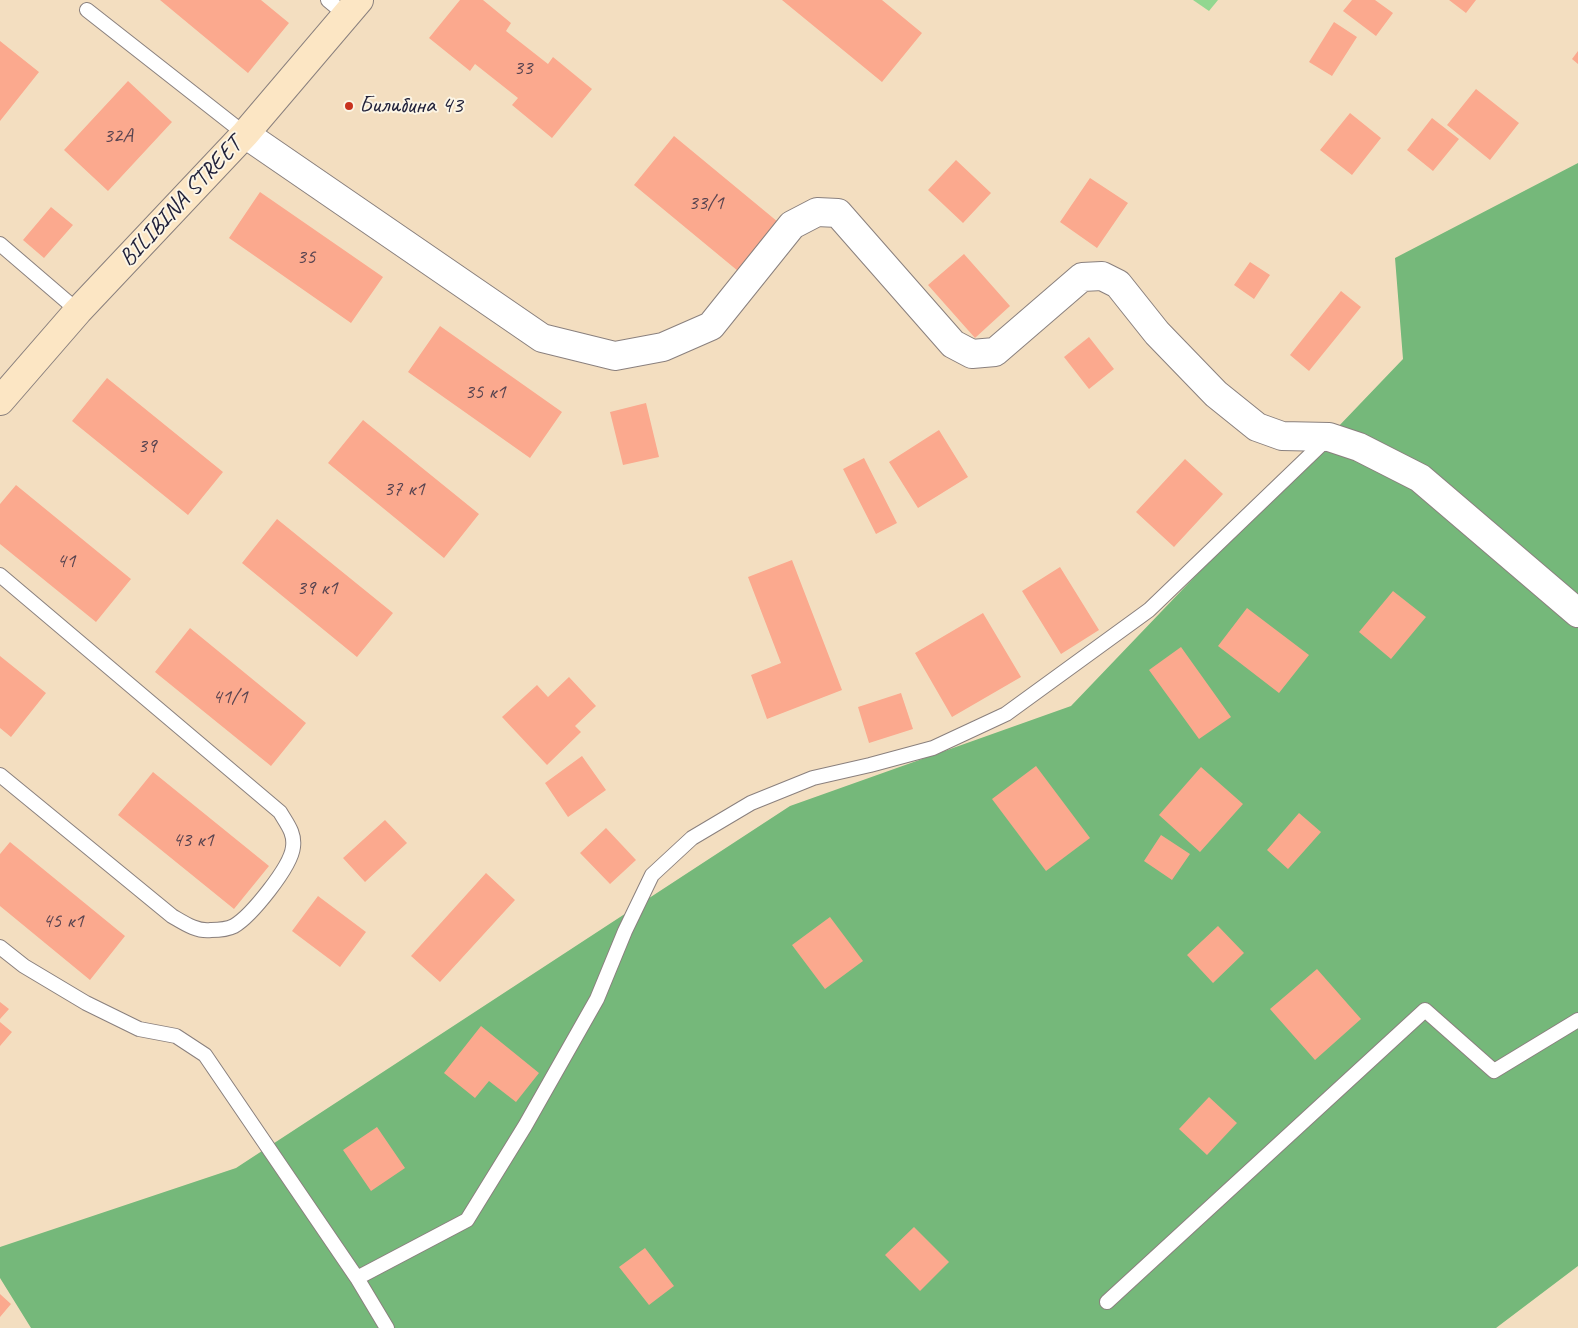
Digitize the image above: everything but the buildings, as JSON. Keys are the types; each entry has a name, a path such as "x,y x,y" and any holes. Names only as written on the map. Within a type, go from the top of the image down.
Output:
{"main road":[{"name":"BILIBINA STREET","path":"0,401 78,311 245,134 345,5"}],"street":[{"path":"245,134 542,338 616,356 663,348 711,326 792,225 817,212 838,213 953,344 972,354 995,352 1082,278 1102,276 1118,284 1157,333 1216,394 1257,427 1282,436 1329,437 1359,447 1420,478 1578,613"}],"lane":[{"path":"88,10 245,134"},
{"path":"0,244 78,311"},
{"path":"357,1278 467,1220 525,1126 597,999 625,931 652,875 692,838 751,803 804,781 933,748 1006,714 1149,610 1329,437"},
{"path":"0,575 280,812 292,831 293,848 288,864 259,902 233,926 209,931 191,927 172,916 0,775"},
{"path":"0,947 24,966 86,1003 139,1029 176,1036 204,1055 357,1278 387,1328"},
{"path":"1107,1302 1425,1010 1494,1071 1578,1020"}],"green space":[{"path":"1193,0 1218,0 1209,11"},
{"path":"1578,163 1578,1266 1496,1328 31,1328 0,1278 0,1247 236,1168 790,806 1071,706 1403,359 1395,258"}],"place":[{"name":"Билибина 43","path":"349,106"}]}
